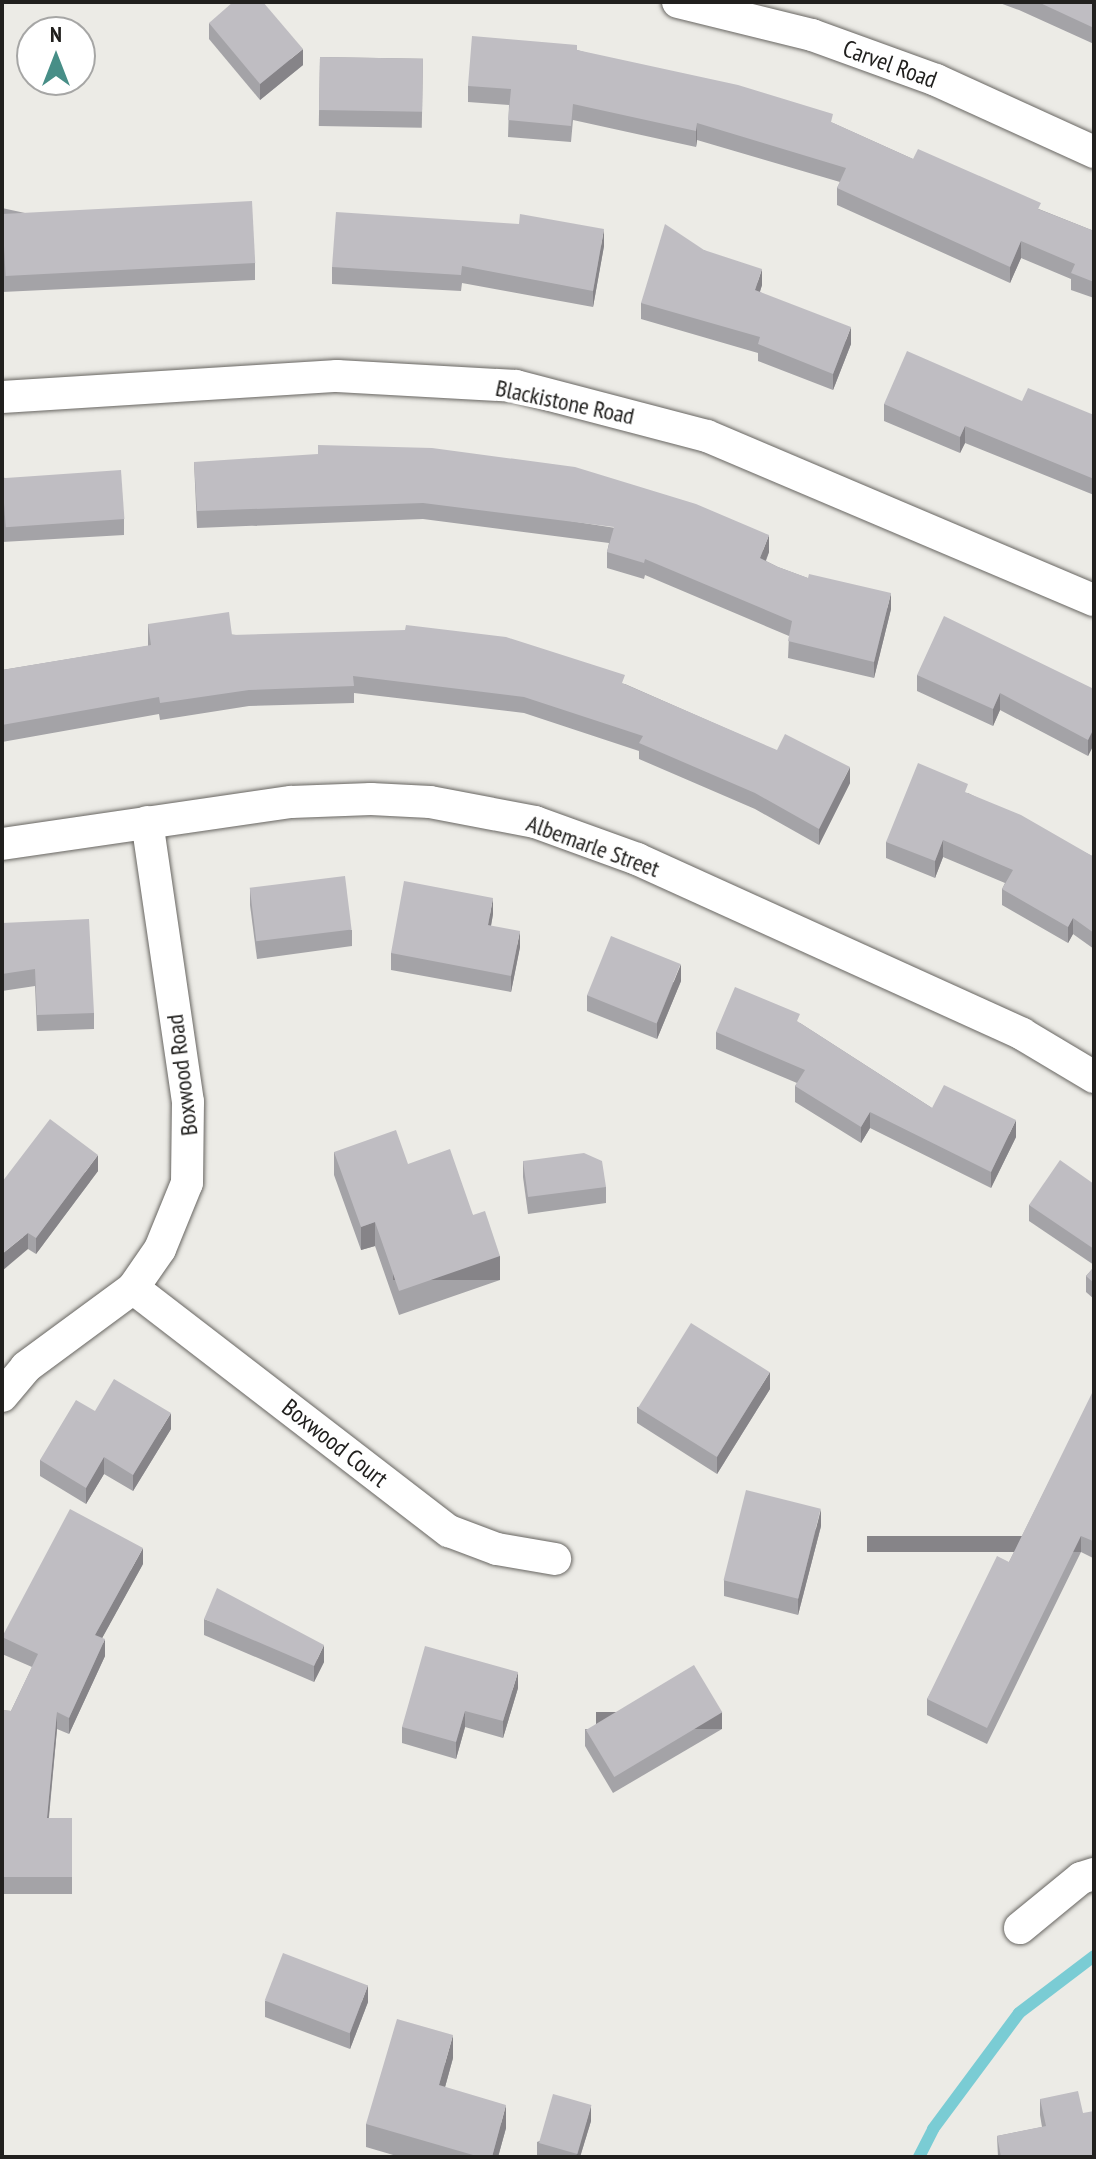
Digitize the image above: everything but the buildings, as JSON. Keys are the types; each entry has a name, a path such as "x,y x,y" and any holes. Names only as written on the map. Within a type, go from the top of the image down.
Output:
{"street":[{"name":"Carvel Road","path":"678,2 812,35 936,80 1094,152"},
{"name":"Blackistone Road","path":"2,397 337,376 516,386 707,436 1094,600"},
{"name":"Albemarle Street","path":"2,844 291,802 371,799 430,802 535,822 637,859 1022,1034 1094,1077"},
{"name":"Boxwood Road","path":"2,1396 26,1367 133,1288 160,1249 187,1183 190,1150 188,1102 147,822"},
{"name":"Boxwood Court","path":"133,1288 449,1531 497,1549 555,1559"},
{"path":"1020,1928 1081,1878 1094,1874"}],"waterway":[{"path":"919,2157 933,2129 1019,2013 1094,1956"}]}
